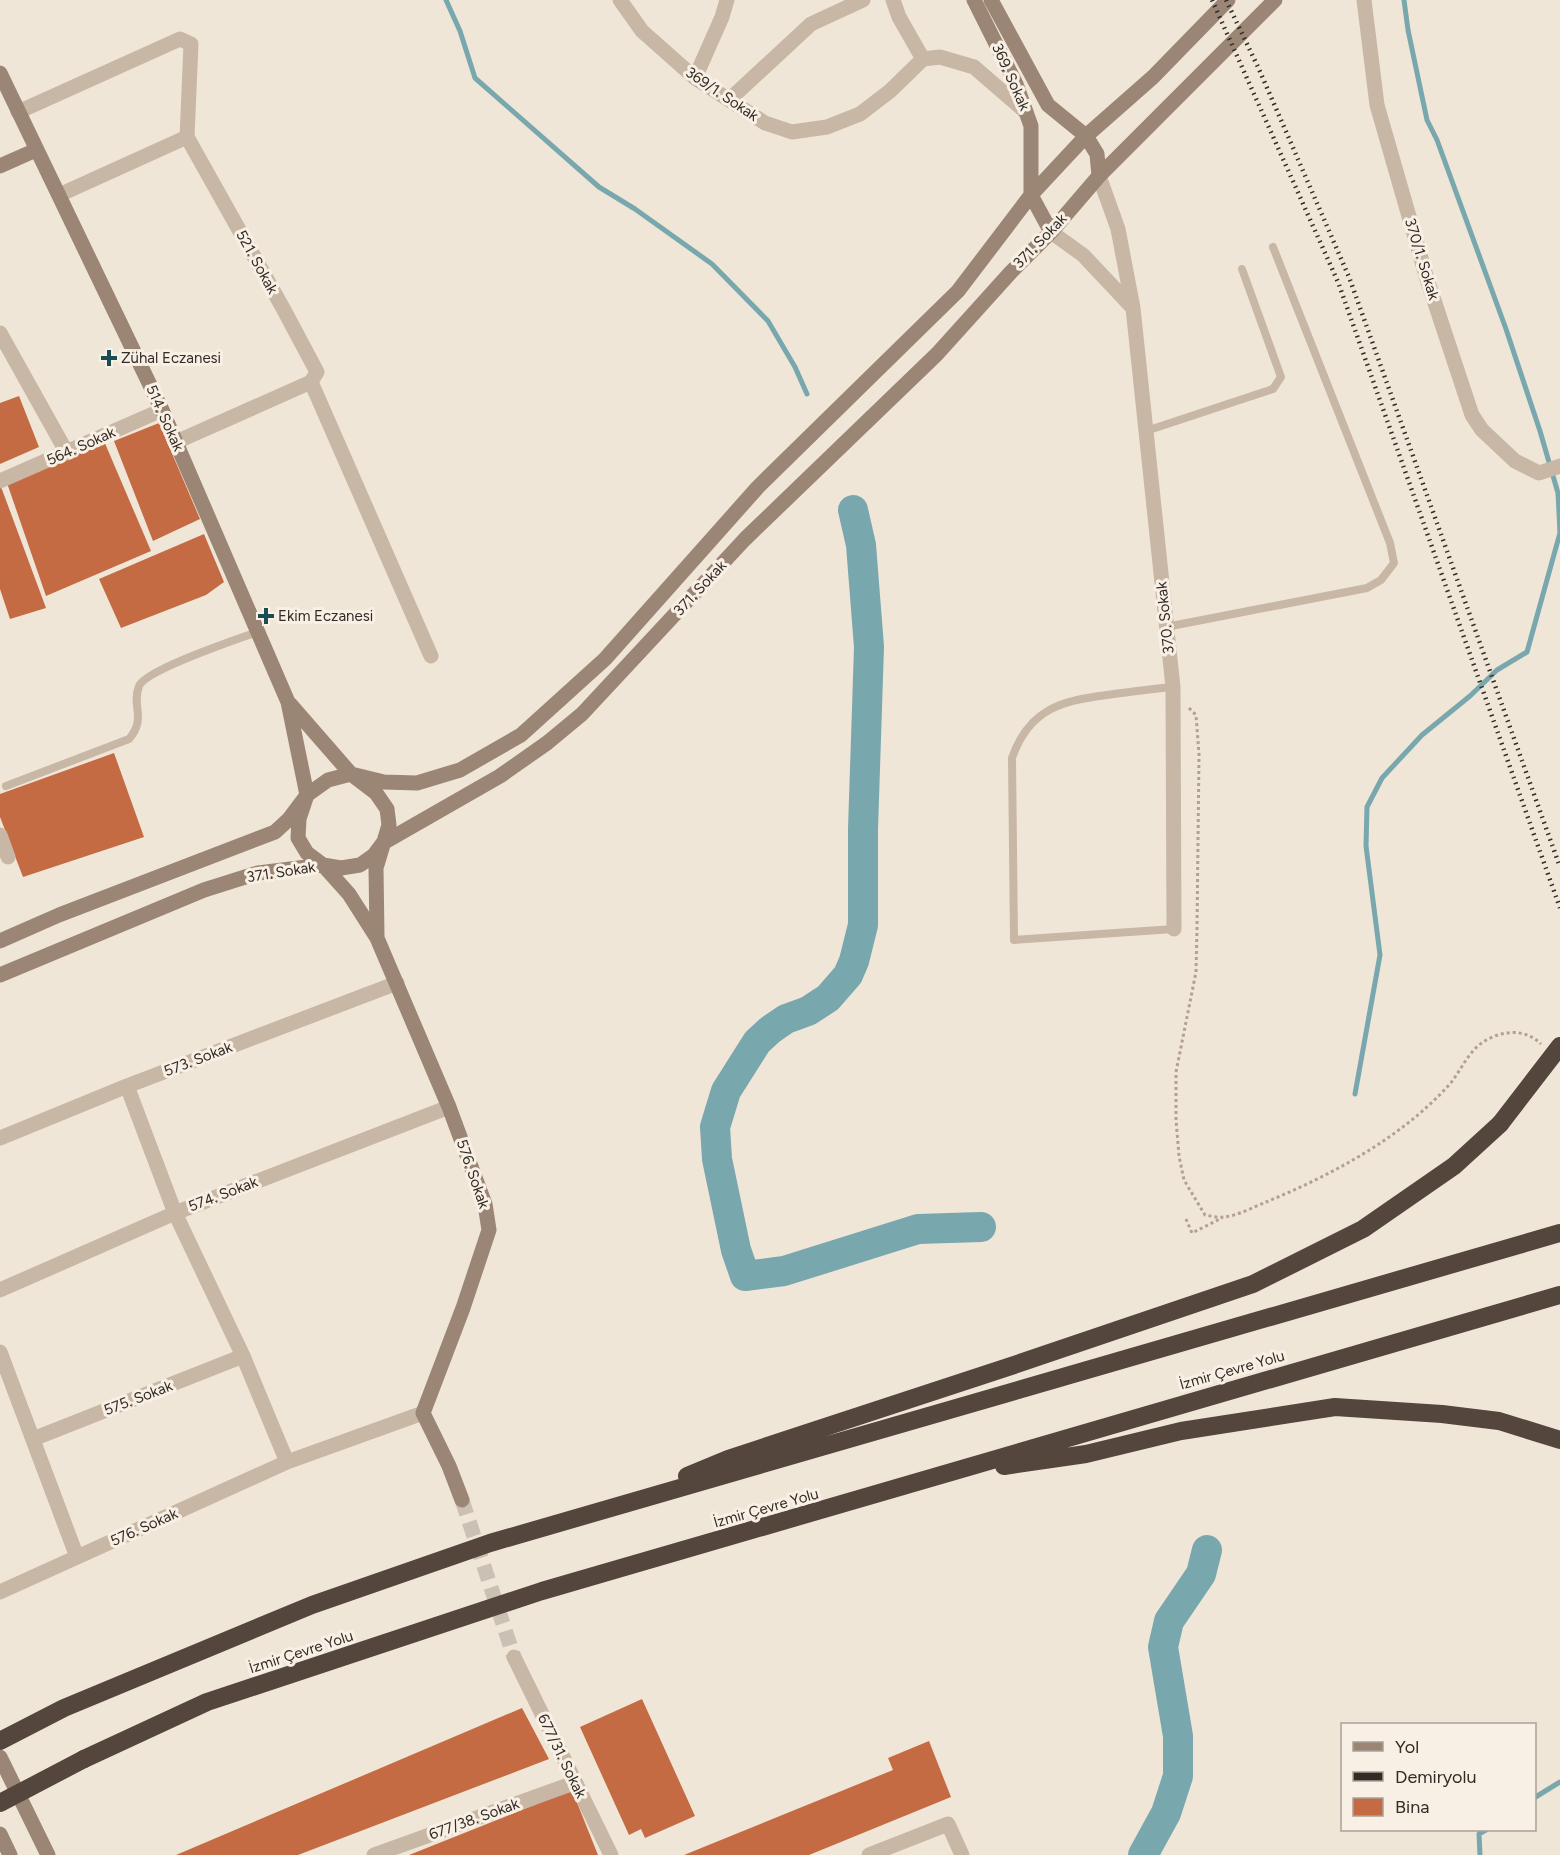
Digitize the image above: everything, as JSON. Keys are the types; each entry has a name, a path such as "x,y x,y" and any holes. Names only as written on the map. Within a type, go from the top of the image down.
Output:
{"highway":[{"path":"614,1508 729,1458 1253,1284 1363,1229 1454,1166 1500,1124 1553,1048"},
{"path":"0,1741 64,1708 312,1605 490,1543 1560,1233"},
{"name":"İzmir Çevre Yolu","path":"0,1803 84,1759 207,1702 542,1591 1560,1294"},
{"path":"939,1476 1086,1454 1181,1431 1335,1407 1442,1414 1499,1421 1560,1440"}],"main road":[{"name":"369. Sokak","path":"974,0 1016,84 1031,126 1031,195"},
{"name":"369. Sokak","path":"991,0 1048,105 1086,136"},
{"name":"371. Sokak","path":"351,774 384,782 417,783 460,770 521,735 605,659 758,487 958,291 1031,195 1086,136 1153,77 1228,0"},
{"name":"371. Sokak","path":"0,975 204,890 258,873 322,865 341,868 360,865 374,855 383,843 500,776 547,742 582,714 745,539 937,354 1011,272 1051,232 1099,176 1275,0"},
{"name":"514. Sokak","path":"0,73 162,410 288,702"},
{"path":"1086,136 1097,154 1099,176"},
{"path":"0,166 36,150"},
{"path":"1031,195 1051,232"},
{"path":"288,702 351,774 375,793 387,809 388,825 376,868 377,938"},
{"path":"288,702 307,795 299,819 298,838 307,853 322,865 349,894 377,938"},
{"path":"0,941 60,915 274,832 289,819 307,795 328,780 351,774"},
{"name":"576. Sokak","path":"377,938 449,1107 485,1204 489,1230 463,1308 423,1413"},
{"path":"423,1413 449,1466 462,1500"},
{"path":"0,1757 48,1855"},
{"path":"0,1834 10,1855"}],"street":[{"name":"369/1. Sokak","path":"620,0 642,31 695,78 765,123 792,132 827,127 860,114 890,91 923,59"},
{"path":"695,78 722,17 727,0"},
{"path":"729,100 811,24 863,0"},
{"path":"892,0 923,59 940,57 974,67 1026,112"},
{"path":"1355,0 1365,6"},
{"name":"370/1. Sokak","path":"1365,6 1377,105 1424,268 1472,415 1482,430 1515,461 1539,473 1560,466"},
{"path":"18,112 180,39 191,44 187,137 59,195"},
{"name":"521. Sokak","path":"187,137 316,372 312,382"},
{"name":"370. Sokak","path":"1099,176 1118,230 1133,308 1173,687 1174,929"},
{"path":"1051,232 1083,255 1133,308"},
{"path":"0,333 67,453"},
{"path":"176,442 312,382 431,656"},
{"name":"564. Sokak","path":"0,481 162,410"},
{"path":"0,835 8,857"},
{"name":"573. Sokak","path":"0,1138 127,1086 397,983"},
{"path":"127,1086 175,1212 243,1356 287,1462"},
{"name":"574. Sokak","path":"0,1290 175,1212 449,1107"},
{"path":"0,1352 77,1557"},
{"name":"575. Sokak","path":"33,1439 243,1356"},
{"name":"576. Sokak","path":"0,1592 287,1462 423,1413"},
{"name":"677/31. Sokak","path":"514,1658 611,1855"},
{"name":"677/38. Sokak","path":"374,1855 574,1783"},
{"path":"869,1855 948,1824 962,1855"}],"lane":[{"path":"1166,627 1367,588 1381,580 1394,563 1390,543 1273,247"},
{"path":"1146,431 1273,389 1281,377 1242,269"},
{"path":"6,786 129,740 135,732 139,715 136,699 140,684 154,672 257,632"},
{"path":"1173,687 1082,699 1058,705 1042,714 1029,726 1016,746 1012,758 1014,940 1174,929"}],"path":[{"path":"1173,687 1196,715 1199,754 1196,972 1176,1072 1179,1156 1184,1180 1205,1215 1224,1217"},
{"path":"1186,1219 1192,1233 1224,1217 1298,1189 1354,1160 1400,1130 1450,1084 1468,1056 1483,1042 1516,1032 1533,1036 1553,1048"}],"building":[{"path":"19,396 39,447 0,464 0,403"},
{"path":"159,423 200,519 153,541 114,441"},
{"path":"104,441 151,551 46,596 7,483"},
{"path":"0,484 46,608 10,619 0,589"},
{"path":"204,534 224,582 206,595 121,628 99,579"},
{"path":"114,753 144,837 23,877 0,817 0,794"},
{"path":"642,1699 695,1816 645,1838 641,1829 629,1835 580,1727"},
{"path":"522,1708 549,1759 298,1855 176,1855"},
{"path":"929,1741 951,1797 809,1855 684,1855 893,1770 888,1758"},
{"path":"572,1790 598,1855 409,1855"}],"waterway":[{"path":"446,0 460,31 475,78 599,187 635,209 712,264 768,321 795,367 807,394"},
{"path":"1355,1094 1380,955 1366,846 1367,807 1382,778 1422,735 1470,696 1497,670 1527,652 1560,533 1558,493 1540,431 1506,329 1437,140 1427,120 1404,0"},
{"path":"853,510 861,545 869,647 863,829 863,925 848,975 828,998 808,1011 786,1019 757,1042 726,1091 715,1127 717,1159 736,1250 745,1276 784,1271 918,1229 981,1227"},
{"path":"1143,1855 1166,1813 1178,1776 1178,1736 1163,1647 1169,1621 1201,1574 1207,1550"},
{"path":"1536,1797 1560,1782"},
{"path":"1480,1855 1479,1834 1484,1831"}],"tunnel":[{"path":"462,1500 514,1657"}],"railway":[{"path":"1212,0 1338,282 1560,908"},
{"path":"1226,0 1258,67 1349,277 1560,867"}],"place":[{"name":"Zühal Eczanesi","path":"109,358"},
{"name":"Ekim Eczanesi","path":"266,616"}]}
